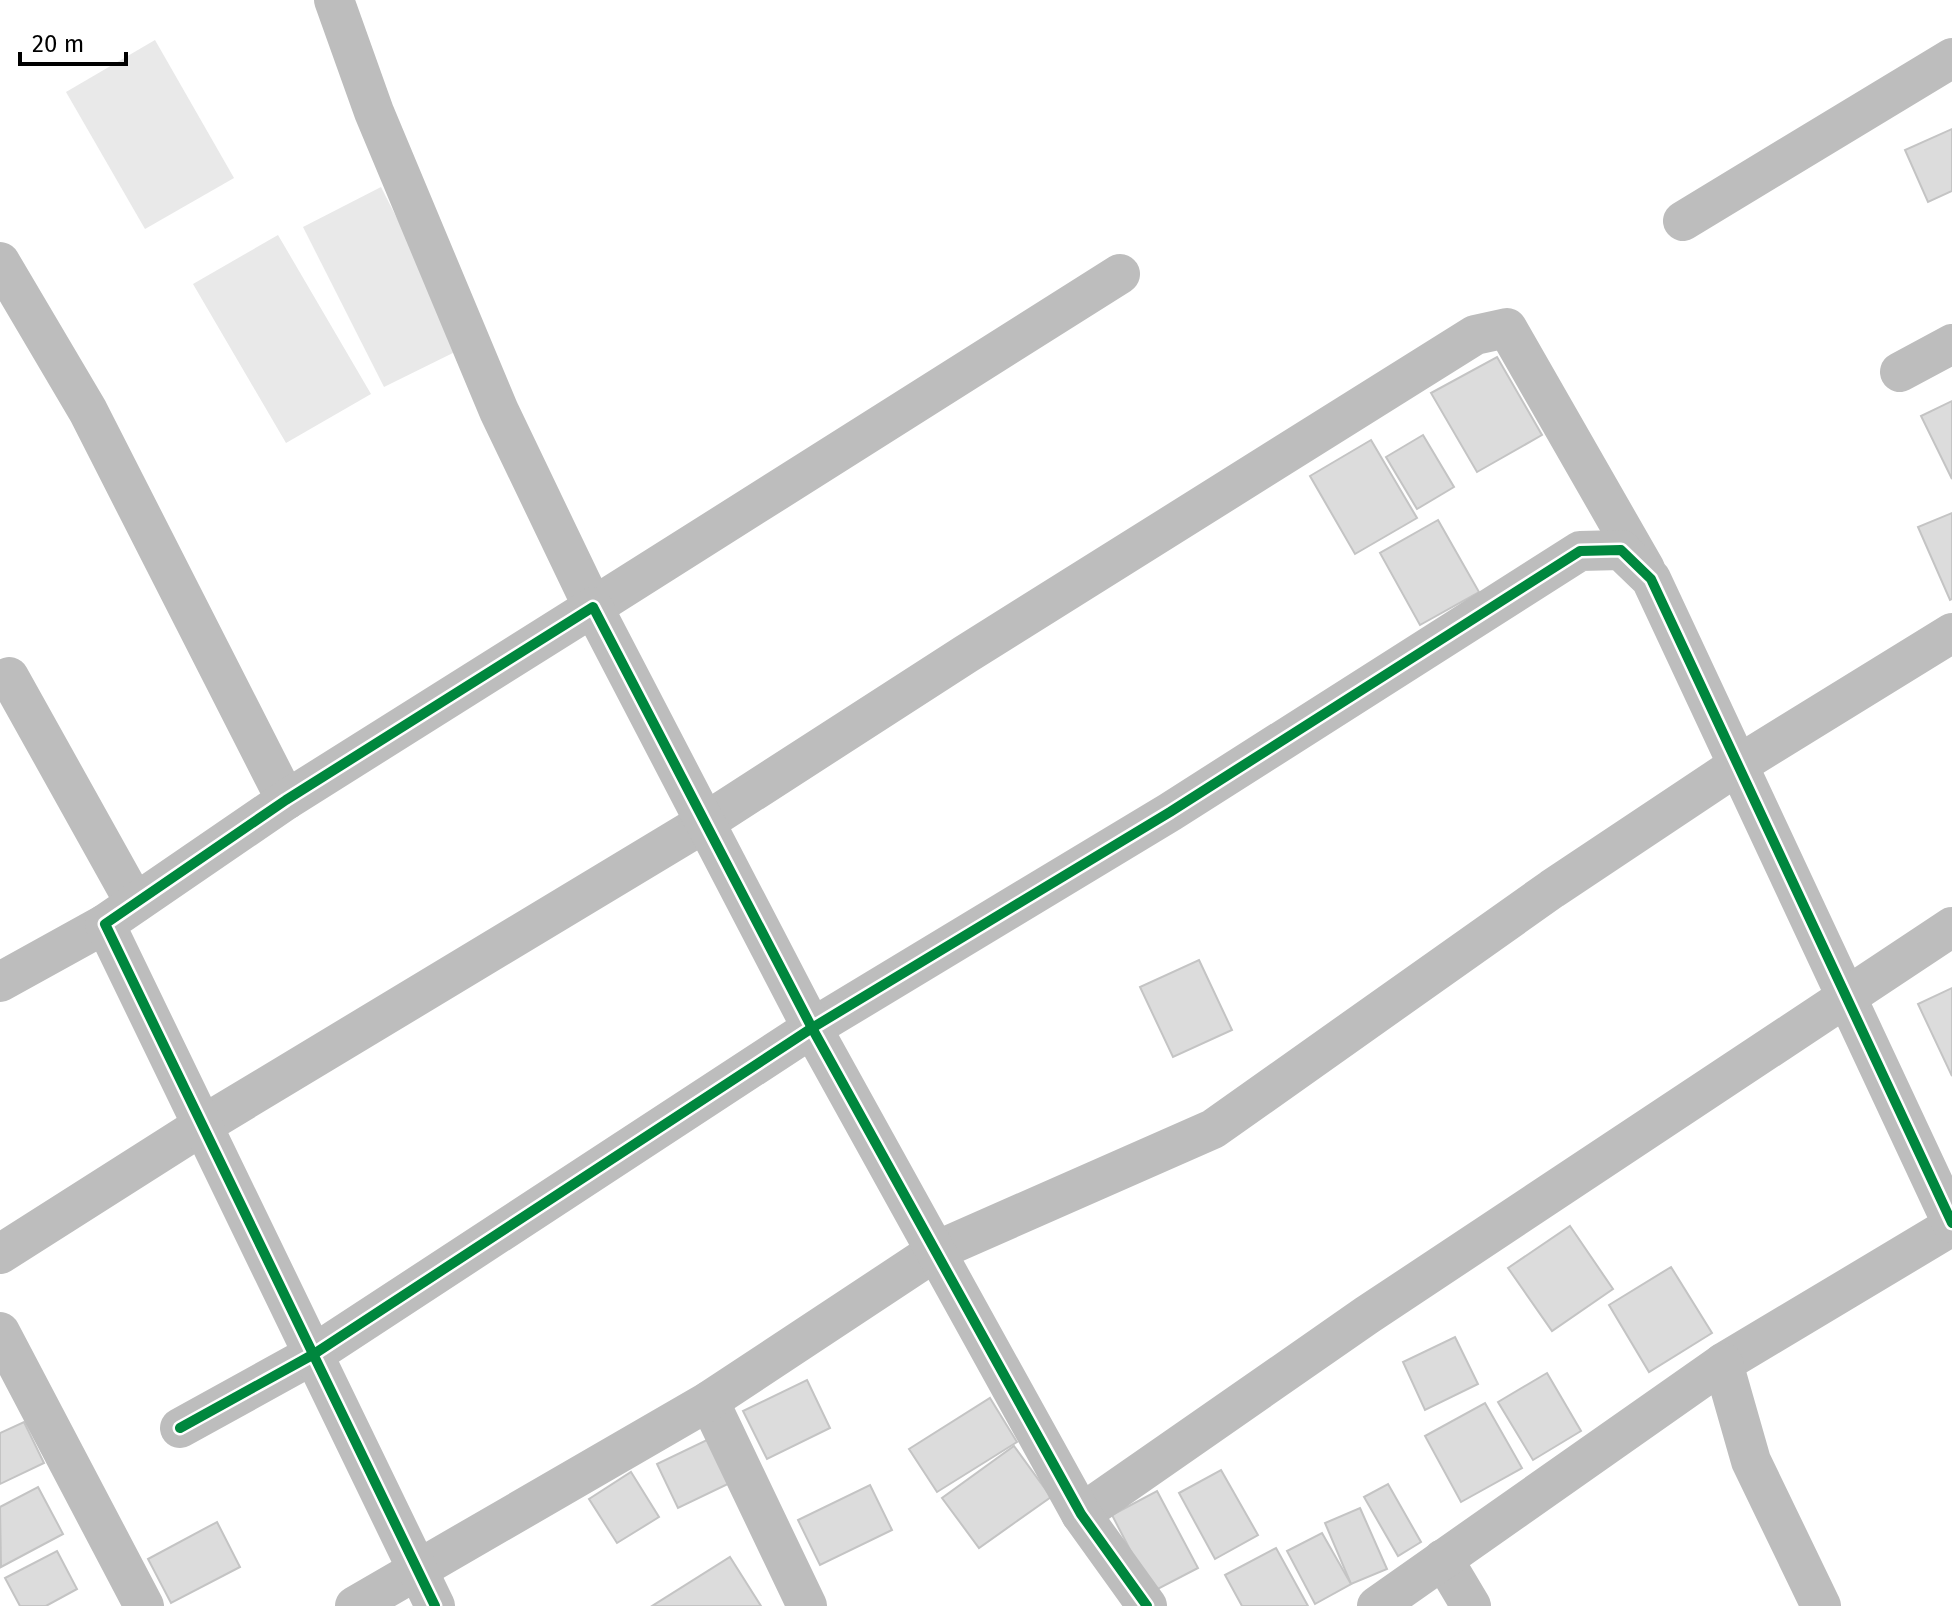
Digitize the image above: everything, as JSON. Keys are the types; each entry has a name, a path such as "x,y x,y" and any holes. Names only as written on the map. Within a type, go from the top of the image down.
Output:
{"street":[{"path":"334,0 374,112 499,411 593,607 812,1028 1081,1514 1147,1606"},
{"path":"1683,221 1952,58"},
{"path":"0,262 88,411 286,800"},
{"path":"0,982 120,913 286,800 1120,274"},
{"path":"0,1254 203,1125 704,823 966,654 1475,335 1507,328 1651,579 1952,1224 1723,1363 1377,1606"},
{"path":"1900,372 1952,344"},
{"path":"180,1428 314,1354 812,1028 1170,812 1580,551 1621,550 1651,579"},
{"path":"355,1606 709,1401 936,1251 1213,1129 1552,889 1738,765 1952,633"},
{"path":"9,677 120,913 203,1125 435,1606"},
{"path":"1081,1514 1367,1315 1952,927"},
{"path":"0,1332 144,1606"},
{"path":"1723,1363 1751,1461 1821,1606"},
{"path":"709,1401 807,1606"},
{"path":"1443,1559 1471,1606"}],"shaded area":[{"path":"155,40 234,178 145,229 66,92"},
{"path":"381,187 463,348 384,387 303,227"},
{"path":"278,235 371,394 286,443 193,284"}],"building":[{"path":"1952,129 1952,191 1928,202 1905,150"},
{"path":"1497,357 1542,435 1477,472 1431,393"},
{"path":"1952,401 1952,479 1921,416"},
{"path":"1423,435 1454,487 1417,509 1386,457"},
{"path":"1371,440 1417,518 1355,554 1310,476"},
{"path":"1952,513 1952,599 1950,600 1918,527"},
{"path":"1438,520 1479,592 1420,625 1380,553"},
{"path":"1199,960 1232,1030 1173,1057 1140,987"},
{"path":"1952,988 1952,1076 1918,1004"},
{"path":"1570,1226 1613,1289 1552,1331 1508,1268"},
{"path":"1671,1267 1712,1333 1649,1372 1609,1305"},
{"path":"1455,1337 1478,1384 1425,1410 1403,1362"},
{"path":"1547,1373 1581,1431 1533,1460 1498,1402"},
{"path":"807,1380 830,1428 767,1459 743,1411"},
{"path":"990,1398 1017,1442 937,1492 909,1449"},
{"path":"1485,1403 1522,1468 1461,1502 1425,1436"},
{"path":"24,1422 44,1463 0,1484 0,1433"},
{"path":"711,1438 732,1482 678,1508 657,1464"},
{"path":"1014,1446 1051,1497 979,1548 942,1498"},
{"path":"1221,1470 1258,1535 1215,1559 1179,1493"},
{"path":"631,1472 659,1517 617,1543 589,1499"},
{"path":"1388,1484 1421,1542 1398,1556 1364,1497"},
{"path":"870,1485 892,1530 820,1565 798,1520"},
{"path":"38,1487 63,1534 1,1567 0,1507"},
{"path":"1157,1491 1198,1568 1152,1592 1112,1515"},
{"path":"1360,1508 1387,1569 1351,1584 1325,1523"},
{"path":"217,1522 240,1567 171,1603 148,1559"},
{"path":"1322,1533 1351,1584 1315,1604 1287,1551"},
{"path":"1276,1548 1308,1606 1242,1606 1225,1575"},
{"path":"57,1551 77,1589 46,1606 20,1606 5,1578"},
{"path":"730,1557 761,1606 652,1606"}],"cycle path":[{"path":"180,1428 314,1354 812,1028 1170,812 1580,551 1621,550 1651,579 1952,1223"},
{"path":"435,1606 105,924 286,800 593,607 812,1028 1081,1514 1147,1606"}]}
